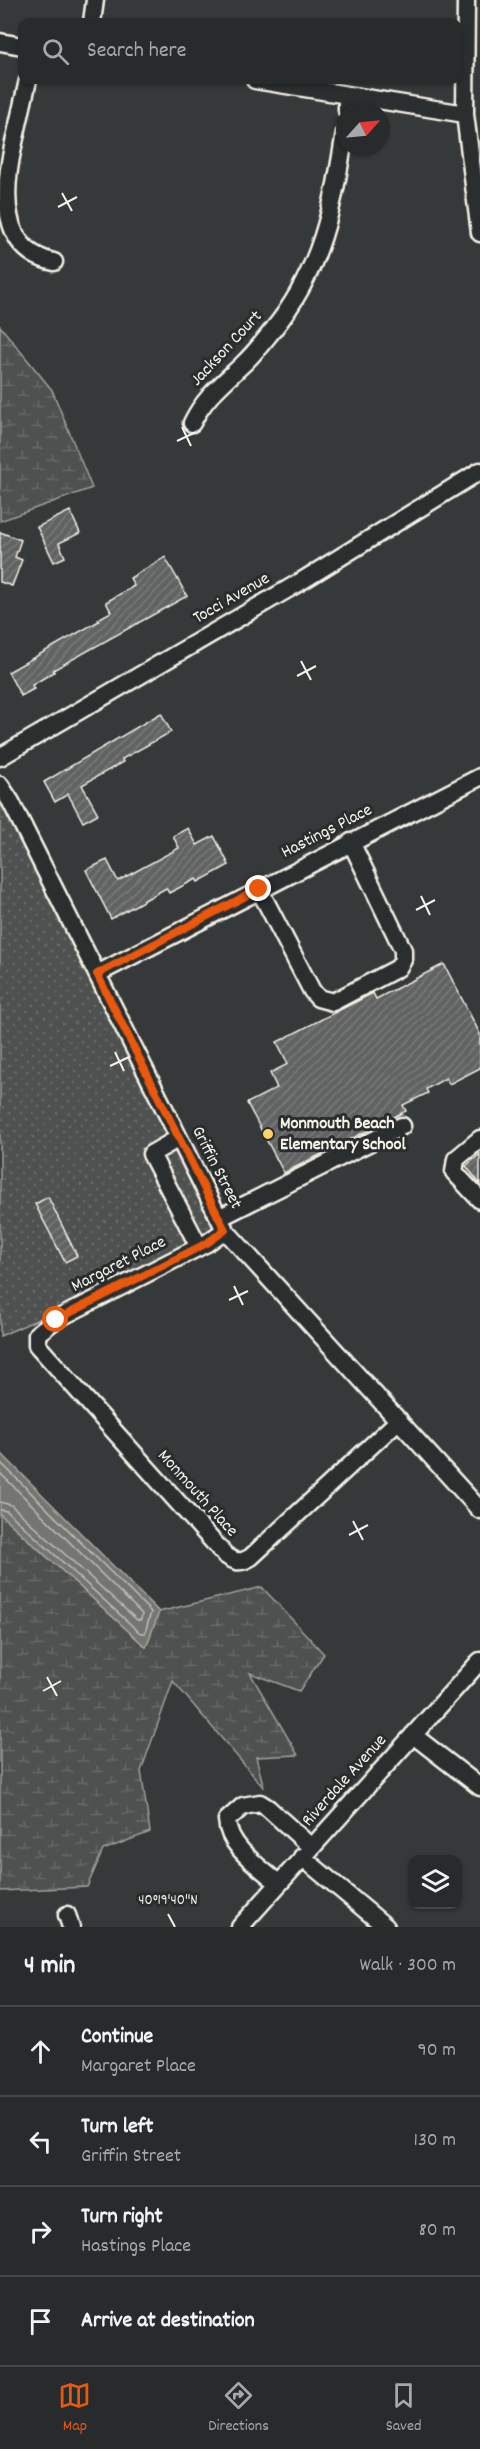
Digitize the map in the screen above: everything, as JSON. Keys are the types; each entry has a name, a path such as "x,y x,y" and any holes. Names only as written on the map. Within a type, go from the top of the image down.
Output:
{"street":[{"path":"93,18 95,0"},
{"path":"466,0 464,7 465,114 475,145 480,233"},
{"path":"0,42 18,45"},
{"path":"27,84 5,185 5,216 13,237 25,250 54,262"},
{"path":"271,84 343,102"},
{"path":"390,107 465,114"},
{"name":"Jackson Court","path":"192,423 206,398 244,363 274,329 313,266 326,234 341,156"},
{"name":"Tocci Avenue","path":"0,757 290,588 480,471"},
{"name":"Hastings Place","path":"97,974 480,777"},
{"name":"Griffin Street","path":"0,785 11,802 222,1224 480,1510"},
{"path":"259,889 312,991 318,998 333,1002 398,968 403,960 403,950 351,842"},
{"name":"Margaret Place","path":"35,1338 42,1328 56,1320 199,1246 222,1224 402,1126"},
{"path":"179,1138 151,1154 199,1246"},
{"path":"480,1138 456,1159 454,1172 480,1200"},
{"name":"Monmouth Place","path":"35,1338 42,1351 225,1555 235,1562 244,1562 251,1557 399,1420"},
{"name":"Riverdale Avenue","path":"240,1927 480,1661"},
{"path":"413,1735 480,1787"},
{"path":"279,1884 240,1849 227,1830 227,1820 243,1806 260,1803 268,1808 307,1852 386,1927"}],"green space":[{"path":"0,326 52,390 92,488 0,521"},
{"path":"0,786 225,1237 0,1336"},
{"path":"0,1514 146,1647 159,1612 262,1587 324,1654 299,1691 250,1673 298,1755 256,1757 264,1788 173,1681 141,1771 150,1832 103,1850 87,1887 0,1891"}],"water":[{"path":"0,1452 159,1612 146,1647 0,1514"}],"building":[{"path":"70,511 80,533 59,543 65,557 54,562 37,527"},
{"path":"0,532 21,540 15,557 22,560 12,586 0,582"},
{"path":"165,557 187,596 53,670 54,672 32,685 34,689 21,696 8,672 99,621 98,619 111,612 106,602 134,586 130,578"},
{"path":"161,713 171,732 122,759 123,762 82,785 98,814 83,822 68,794 55,802 44,782"},
{"path":"188,828 197,845 214,836 229,865 198,882 196,879 169,893 166,888 111,919 86,870 107,860 118,881 179,848 173,836"},
{"path":"444,964 480,1034 480,1068 449,1084 446,1078 426,1089 428,1093 403,1105 406,1111 284,1173 247,1103 277,1088 270,1073 288,1064 277,1042 373,993 376,999"},
{"path":"480,1154 480,1184 466,1166"},
{"path":"48,1197 77,1256 65,1262 35,1204"}],"place":[{"name":"Monmouth Beach Elementary School","path":"268,1134"}],"route":[{"path":"56,1320 207,1243 225,1230 97,974 259,889"}]}
